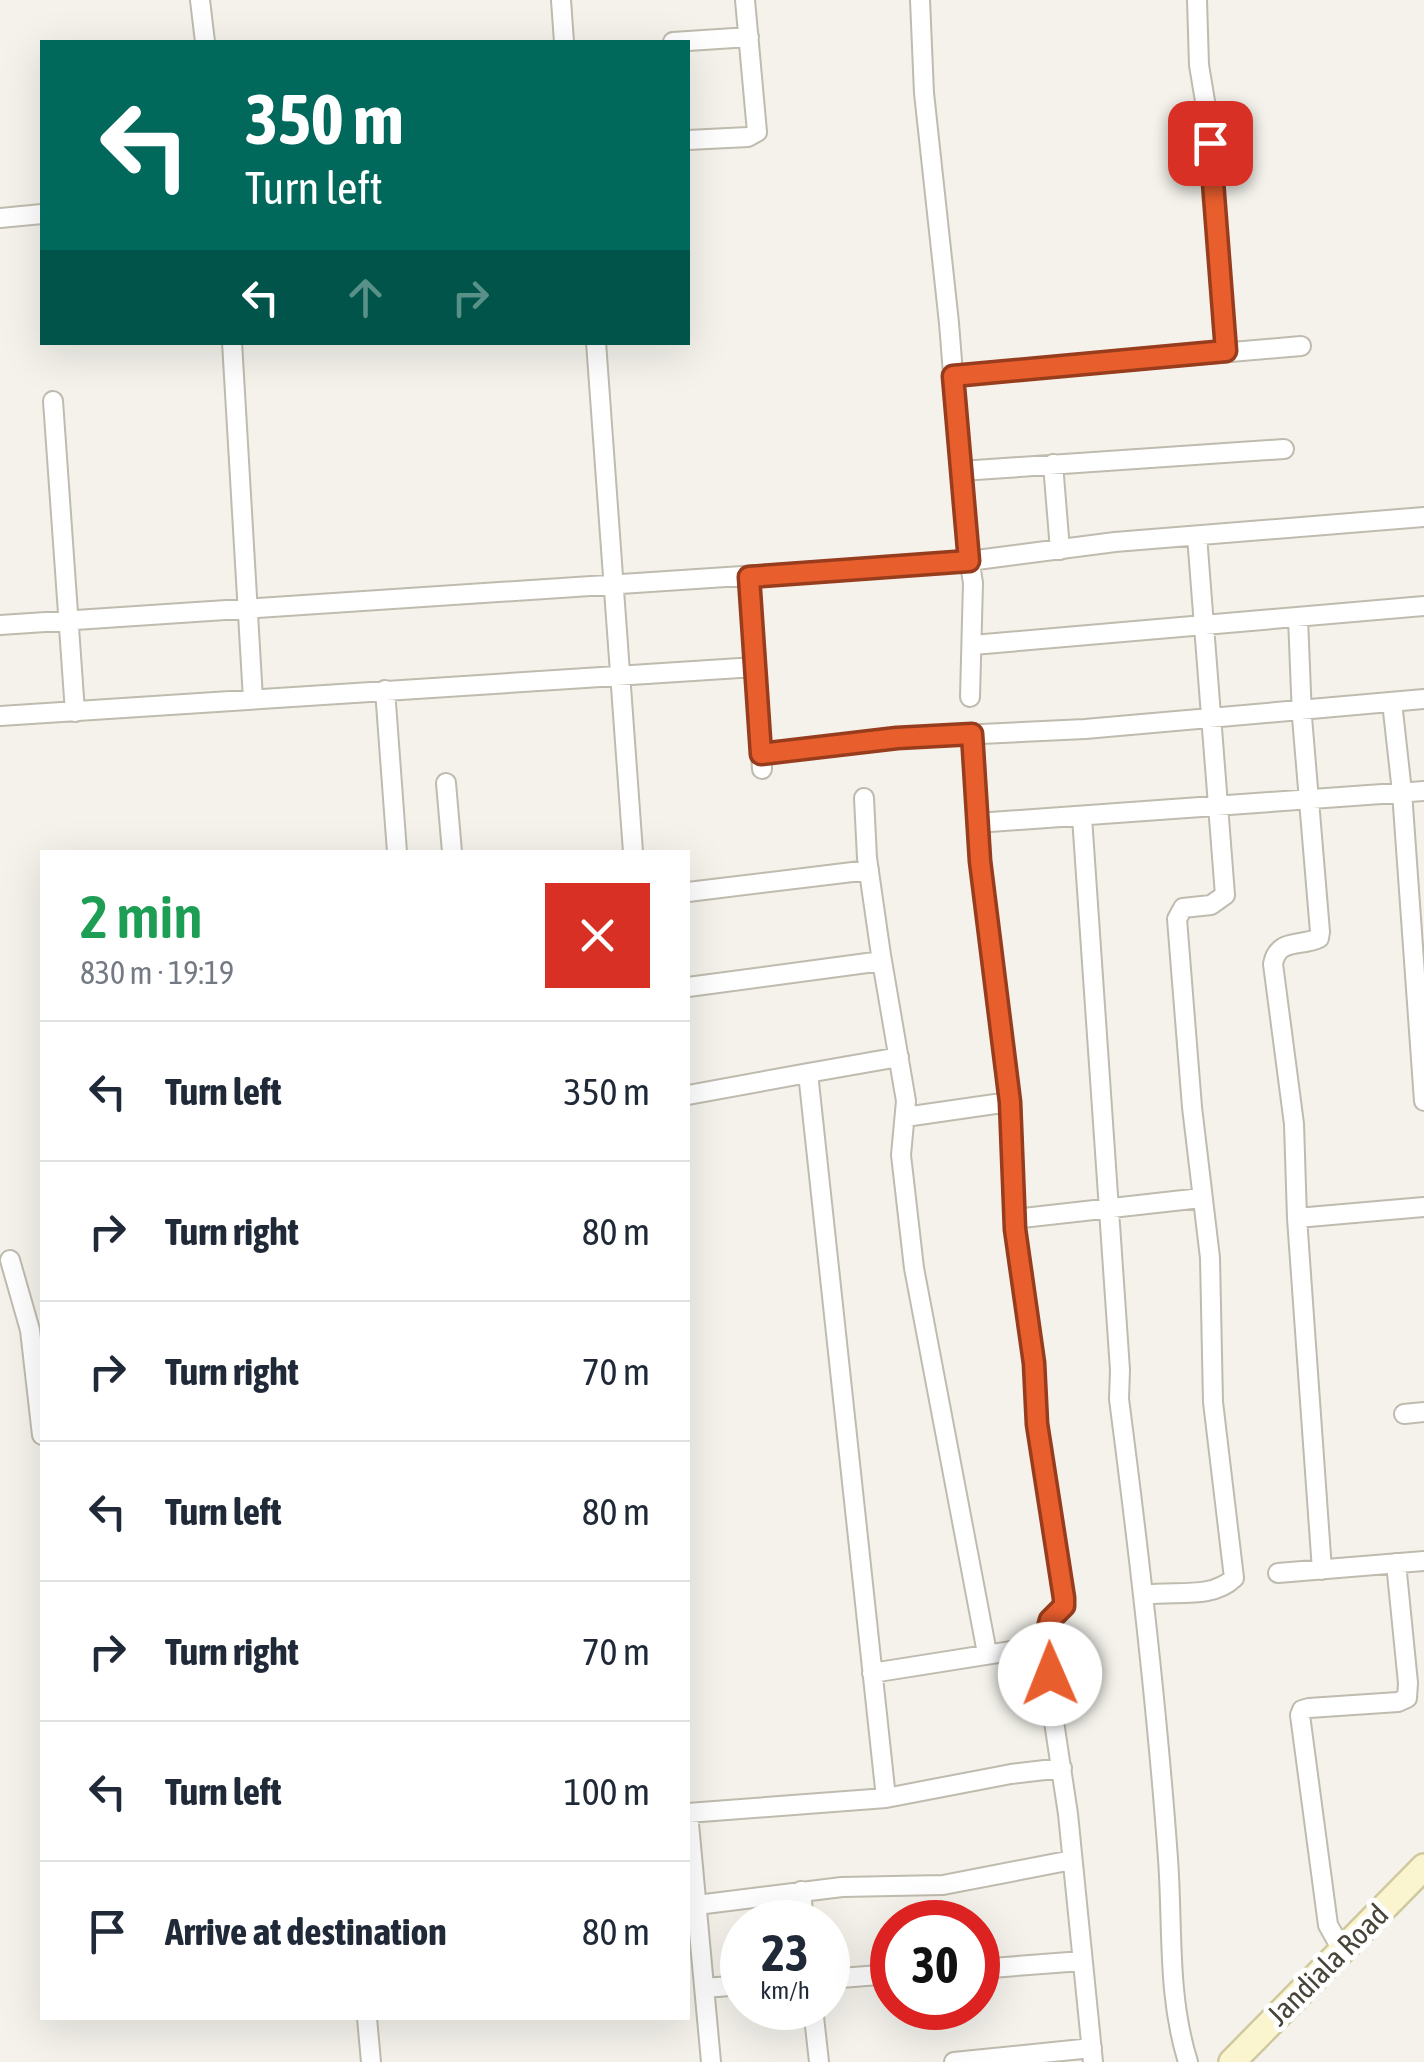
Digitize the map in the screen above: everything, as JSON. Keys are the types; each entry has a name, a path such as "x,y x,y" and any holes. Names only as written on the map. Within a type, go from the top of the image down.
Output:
{"main road":[{"name":"Jandiala Road","path":"1232,2062 1424,1868"}],"street":[{"path":"200,0 205,40"},
{"path":"561,0 564,40"},
{"path":"690,140 748,137 757,132 745,0"},
{"path":"920,0 924,93 973,583 970,698"},
{"path":"1198,0 1199,65 1208,119 1226,351"},
{"path":"690,41 749,37"},
{"path":"0,218 40,214"},
{"path":"232,345 253,698"},
{"path":"596,345 633,850"},
{"path":"953,376 1301,346"},
{"path":"53,400 74,712"},
{"path":"961,471 1284,449"},
{"path":"1053,464 1060,550"},
{"path":"0,625 969,561 1424,517"},
{"path":"1145,1595 1188,1594 1218,1588 1234,1578 1213,1402 1210,1258 1201,1198 1178,919 1183,908 1212,905 1224,896 1197,536"},
{"path":"749,577 762,762 897,738 1211,718 1424,699"},
{"path":"973,645 1424,606"},
{"path":"1298,618 1319,938 1283,945 1274,964 1294,1124 1296,1218 1322,1570"},
{"path":"0,716 755,666"},
{"path":"385,690 397,850"},
{"path":"1392,702 1424,1101"},
{"path":"954,2062 1092,2055 1062,1768 1051,1702 1047,1632 1050,1620 1061,1611 1064,1598 1037,1424 1034,1363 1014,1219 1010,1102 977,823 972,734"},
{"path":"446,783 452,850"},
{"path":"977,823 1424,790"},
{"path":"864,798 869,870 906,1101 901,1156 914,1268 987,1654"},
{"path":"1082,817 1119,1399 1145,1595 1168,1859 1171,1976 1178,2028 1188,2062"},
{"path":"690,892 869,870"},
{"path":"690,988 882,961"},
{"path":"690,1095 899,1056"},
{"path":"808,1073 886,1798"},
{"path":"905,1117 1010,1102"},
{"path":"1014,1219 1201,1198"},
{"path":"1296,1218 1424,1207"},
{"path":"10,1260 30,1330 40,1418"},
{"path":"1404,1414 1424,1412"},
{"path":"1278,1573 1424,1561"},
{"path":"1342,1950 1328,1926 1300,1715 1309,1708 1398,1702 1407,1698 1396,1563"},
{"path":"872,1672 1048,1646"},
{"path":"690,1813 886,1798 1062,1768"},
{"path":"690,1833 712,2062"},
{"path":"697,1905 800,1891 943,1885 1072,1860"},
{"path":"800,1891 801,1900"},
{"path":"1000,1967 1082,1962"},
{"path":"705,1988 720,1987"},
{"path":"367,2020 371,2062"},
{"path":"815,2030 819,2062"}],"route":[{"path":"1050,1674 1047,1632 1050,1620 1064,1606 1064,1598 1037,1424 1034,1363 1015,1229 1010,1102 980,861 972,734 897,738 761,754 749,577 969,561 953,376 1226,351 1210,143"}]}
